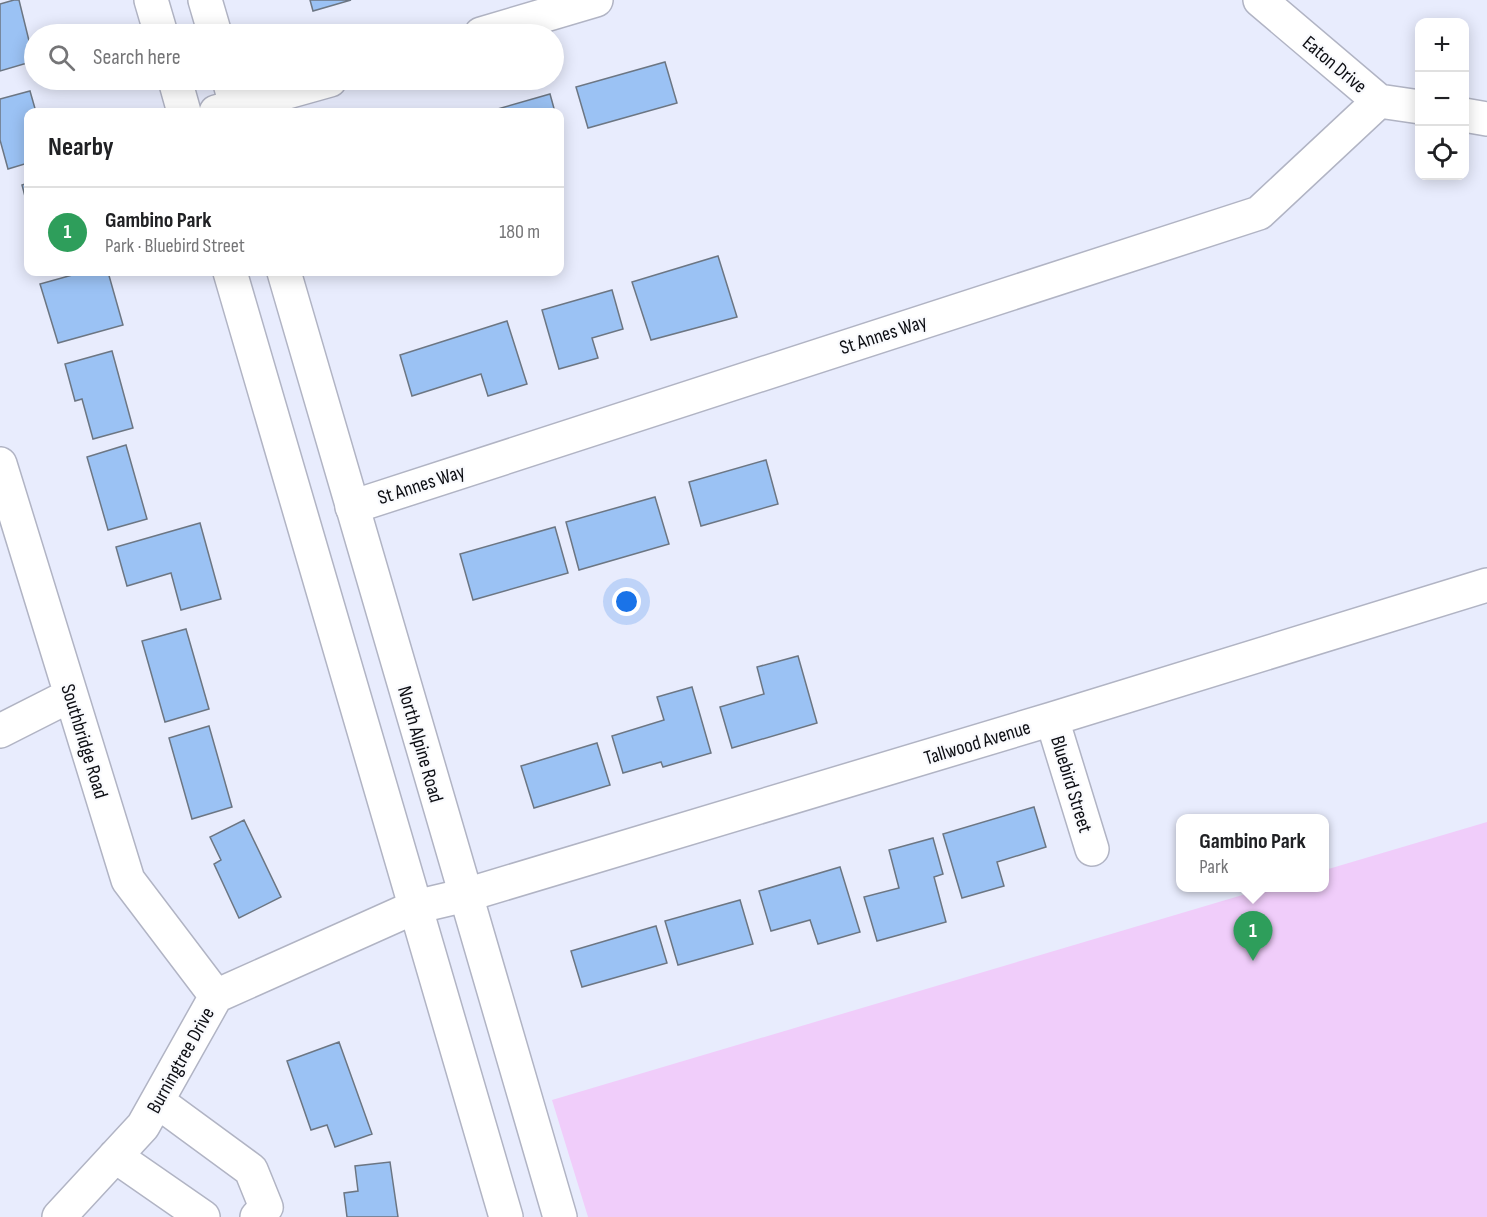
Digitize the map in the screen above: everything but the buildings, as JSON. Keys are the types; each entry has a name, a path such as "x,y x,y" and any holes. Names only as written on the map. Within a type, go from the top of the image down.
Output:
{"street":[{"path":"152,0 158,24"},
{"path":"206,0 212,24"},
{"path":"515,24 596,0"},
{"name":"Eaton Drive","path":"1260,0 1379,101 1415,107"},
{"path":"177,90 183,108"},
{"path":"230,103 287,90"},
{"name":"St Annes Way","path":"352,507 1259,213 1379,101"},
{"path":"1469,116 1487,118"},
{"path":"231,276 506,1217"},
{"name":"North Alpine Road","path":"285,276 560,1217"},
{"name":"Southbridge Road","path":"0,464 128,880 216,996"},
{"name":"Tallwood Avenue","path":"466,895 1052,719 1487,585"},
{"path":"0,731 71,695"},
{"name":"Bluebird Street","path":"1052,719 1092,849"},
{"name":"Burningtree Drive","path":"59,1217 143,1126 216,996 415,907 466,895"},
{"path":"157,1101 251,1170 266,1207 257,1217"},
{"path":"115,1156 203,1217"}],"shaded area":[{"path":"1487,822 1487,1217 588,1217 552,1100 1253,892 1329,892 1329,869"}],"place":[{"name":"Gambino Park","path":"1253,961"}]}
